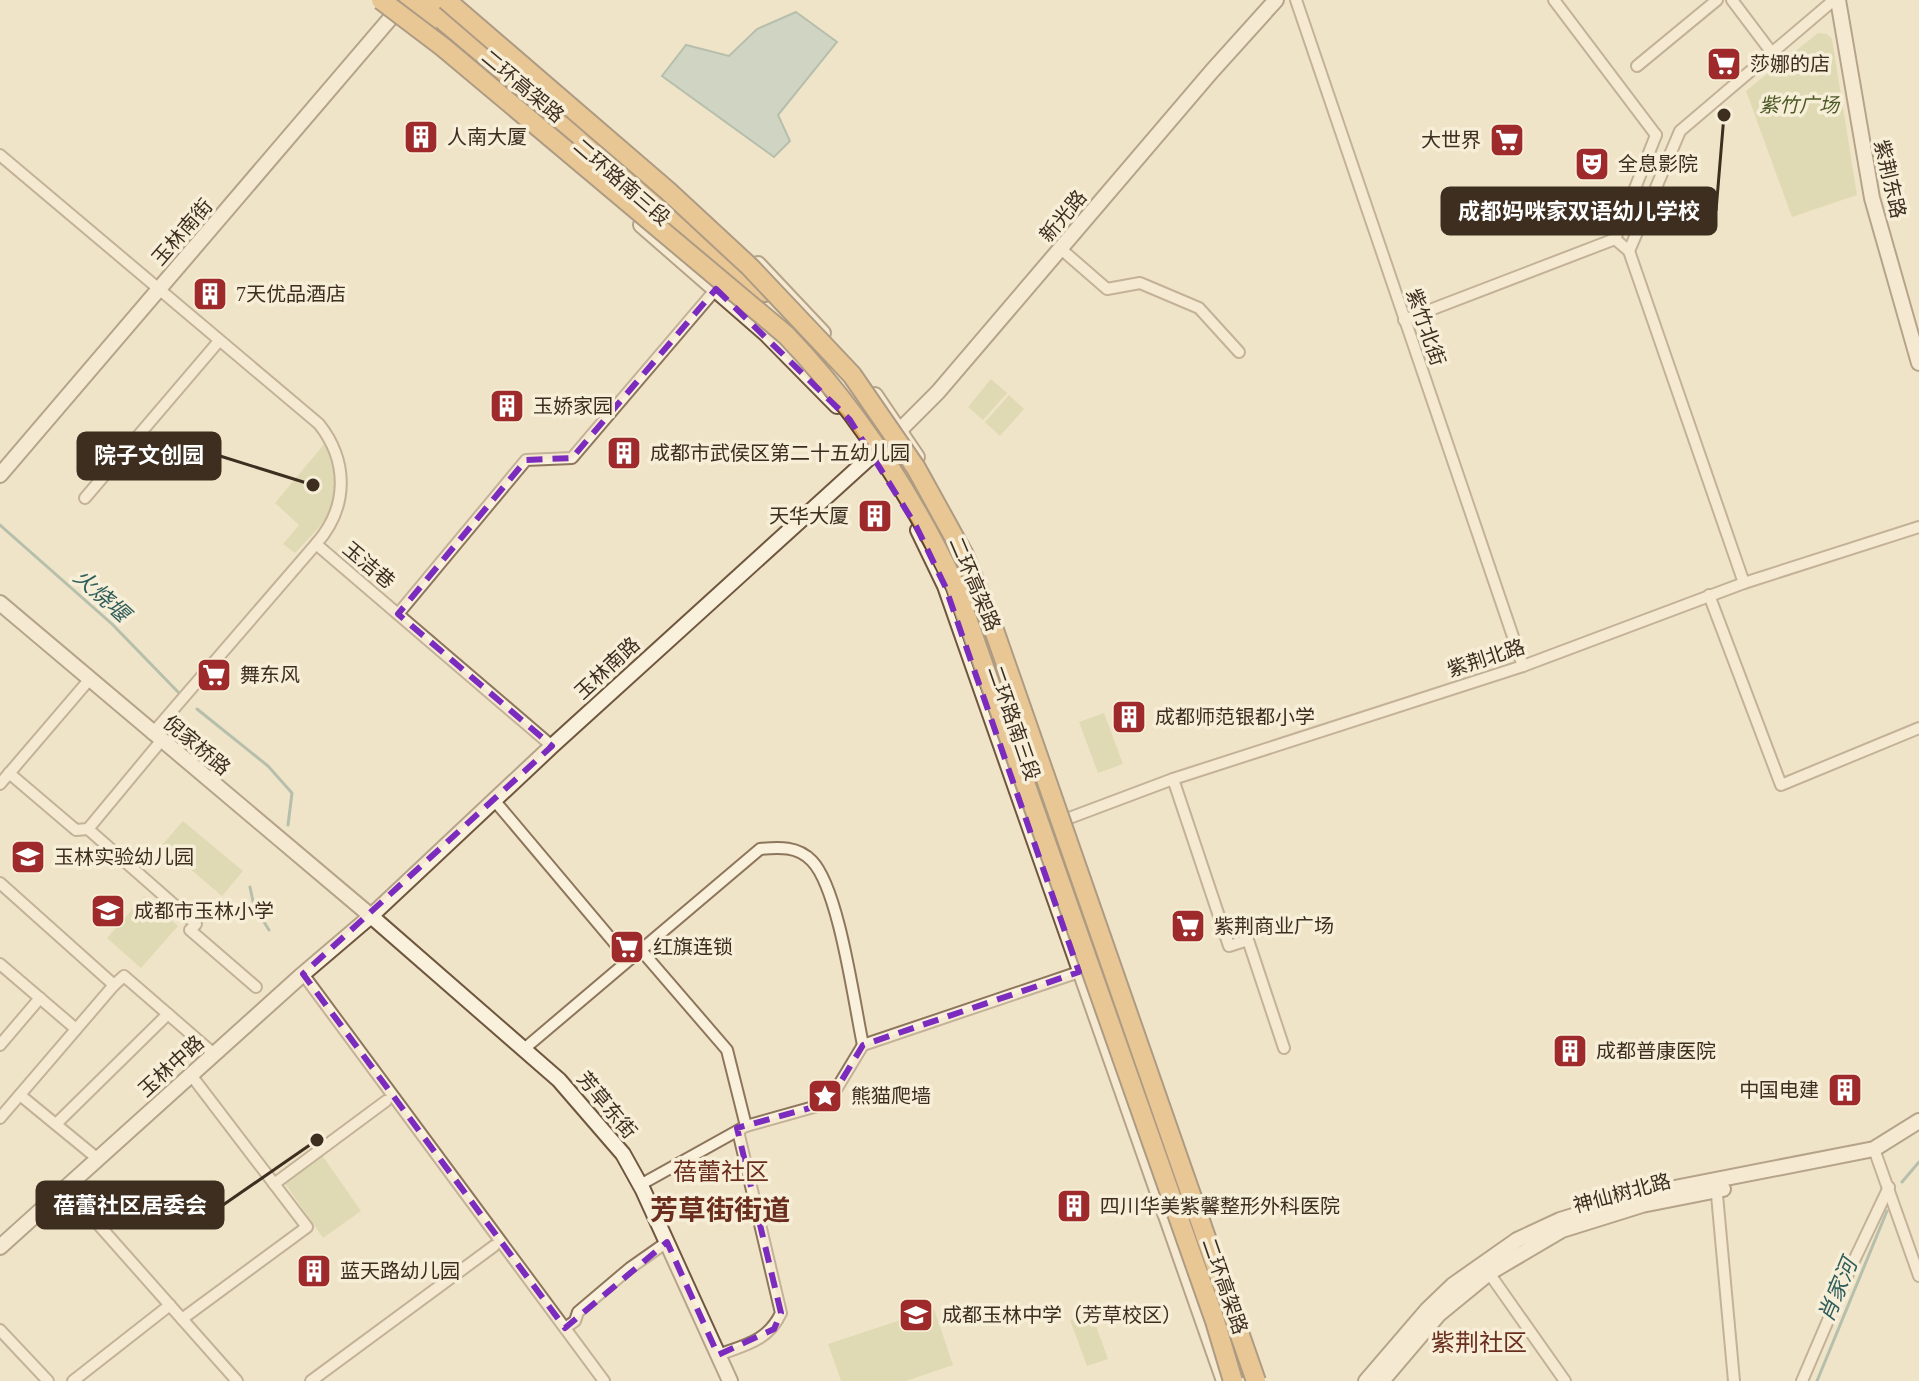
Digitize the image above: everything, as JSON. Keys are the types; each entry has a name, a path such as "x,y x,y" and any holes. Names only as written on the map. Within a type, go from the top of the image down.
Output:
{"highway":[{"path":"419,0 442,28 707,258 786,335"},
{"path":"433,0 766,289 831,350 887,410"},
{"name":"二环高架路","path":"446,0 668,191 750,267 852,375 916,468 964,555 994,630 1254,1381"},
{"path":"391,3 442,28 810,330"},
{"path":"391,3 691,252 784,338 814,372 833,401"},
{"name":"二环高架路","path":"391,3 786,335 823,373 888,461 936,544 956,587 1215,1321 1233,1381"}],"main road":[{"name":"二环路南三段","path":"375,0 391,3 766,334 833,401 874,453 916,526 945,586 1224,1381"},
{"name":"二环路南三段","path":"456,0 769,274 803,309 887,410 930,479 980,580 1254,1381"},
{"name":"新光路","path":"874,453 938,392 1276,0"},
{"name":"紫荆东路","path":"1836,0 1872,198 1919,363"},
{"name":"玉林南街","path":"0,475 158,290 391,3"},
{"path":"531,67 568,116"},
{"name":"玉林南路","path":"371,916 552,746 874,453"},
{"name":"倪家桥路","path":"0,603 371,916"},
{"name":"玉林中路","path":"3,1240 66,1188 371,916"},
{"name":"芳草东街","path":"371,916 559,1080 611,1138 640,1185 730,1381"},
{"path":"1876,1153 1919,1121"},
{"name":"神仙树北路","path":"1382,1381 1439,1314 1489,1273 1562,1230 1717,1185 1876,1153 1919,1132"},
{"path":"1366,1381 1427,1310 1453,1285 1517,1240 1560,1220 1644,1194 1717,1185"}],"street":[{"name":"紫竹北街","path":"1296,0 1523,666"},
{"path":"1554,0 1656,135"},
{"path":"1637,66 1717,0"},
{"path":"1732,0 1772,53"},
{"path":"1629,251 1680,131 1836,0"},
{"path":"1656,135 1680,131"},
{"path":"1404,320 1615,239 1656,135"},
{"path":"0,155 319,424 327,435 341,474 341,490 335,520 316,544"},
{"path":"1615,239 1629,251 1744,583"},
{"path":"1061,249 1107,289 1140,283 1199,308 1239,352"},
{"path":"398,614 526,460 572,458 716,289"},
{"path":"85,498 219,341"},
{"name":"紫荆北路","path":"1064,820 1173,779 1523,666 1744,583 1919,527"},
{"name":"玉洁巷","path":"88,829 157,738 316,544 552,746"},
{"path":"1709,595 1781,785 1919,728"},
{"path":"0,784 89,680"},
{"path":"9,773 76,830 88,829 196,924 190,930 256,987"},
{"path":"1173,779 1229,946 1248,940 1284,1048"},
{"path":"494,800 628,959"},
{"path":"524,1049 760,849 786,846 812,860 831,893 863,1045"},
{"path":"0,883 114,985"},
{"path":"640,949 727,1050 781,1313 774,1329 754,1342 718,1355"},
{"path":"0,964 76,1029"},
{"path":"640,1185 742,1128 828,1103 863,1045 1079,972"},
{"path":"303,974 604,1381"},
{"path":"0,1118 124,976 214,1054"},
{"path":"0,1045 40,998"},
{"path":"56,1124 168,1014"},
{"path":"182,1319 307,1227 191,1075"},
{"path":"20,1095 98,1159"},
{"path":"274,1184 386,1101"},
{"path":"1876,1153 1919,1276"},
{"path":"1717,1185 1734,1381"},
{"path":"1802,1381 1889,1187"},
{"path":"66,1188 237,1381"},
{"path":"565,1328 575,1321 578,1312 667,1242"},
{"path":"311,1381 494,1246"},
{"path":"1489,1273 1565,1381"},
{"path":"73,1381 87,1377 170,1305"},
{"path":"0,1330 48,1381"}],"highlighted area":[{"path":"716,289 850,420 916,526 945,586 1079,972 863,1045 828,1103 737,1128 781,1313 774,1329 718,1355 667,1242 565,1328 303,974 552,746 398,614 526,460 572,458"}],"green space":[{"name":"紫竹广场","path":"1818,33 1827,34 1832,39 1857,195 1792,217 1746,91"},
{"path":"991,379 1007,393 983,420 968,407"},
{"path":"1009,395 1024,409 1000,436 985,422"},
{"path":"325,443 336,479 334,504 320,527 295,553 283,544 299,525 275,503"},
{"path":"1104,713 1123,764 1098,773 1079,722"},
{"path":"183,821 243,871 222,896 162,845"},
{"path":"144,896 178,926 141,968 107,938"},
{"path":"322,1155 361,1211 323,1238 284,1182"},
{"path":"934,1309 953,1365 906,1381 841,1381 828,1344"},
{"path":"1091,1312 1108,1359 1087,1366 1070,1320"}],"water":[{"path":"796,12 837,42 778,115 790,141 774,157 662,76 686,45 729,56 757,29"}],"waterway":[{"name":"火烧堰","path":"0,525 112,624 178,692"},
{"name":"火烧堰","path":"197,709 268,766 292,793 288,825"},
{"name":"火烧堰","path":"250,887 254,906 269,930"},
{"name":"肖家河","path":"1902,1182 1919,1162"},
{"name":"肖家河","path":"1817,1381 1887,1211"}],"place":[{"name":"莎娜的店","path":"1724,64"},
{"name":"成都妈咪家双语幼儿学校","path":"1724,115"},
{"name":"人南大厦","path":"421,137"},
{"name":"大世界","path":"1507,140"},
{"name":"全息影院","path":"1592,164"},
{"name":"7天优品酒店","path":"210,294"},
{"name":"玉娇家园","path":"507,406"},
{"name":"成都市武侯区第二十五幼儿园","path":"624,453"},
{"name":"院子文创园","path":"313,485"},
{"name":"天华大厦","path":"875,516"},
{"name":"舞东风","path":"214,675"},
{"name":"成都师范银都小学","path":"1129,717"},
{"name":"玉林实验幼儿园","path":"28,857"},
{"name":"成都市玉林小学","path":"108,911"},
{"name":"紫荆商业广场","path":"1188,926"},
{"name":"红旗连锁","path":"627,947"},
{"name":"成都普康医院","path":"1570,1051"},
{"name":"中国电建","path":"1845,1090"},
{"name":"熊猫爬墙","path":"825,1096"},
{"name":"蓓蕾社区居委会","path":"317,1140"},
{"name":"四川华美紫馨整形外科医院","path":"1074,1206"},
{"name":"蓝天路幼儿园","path":"314,1271"},
{"name":"成都玉林中学（芳草校区）","path":"916,1315"}],"district":[{"name":"蓓蕾社区","path":"721,1172"},
{"name":"芳草街街道","path":"720,1210"},
{"name":"紫荆社区","path":"1479,1343"}]}
